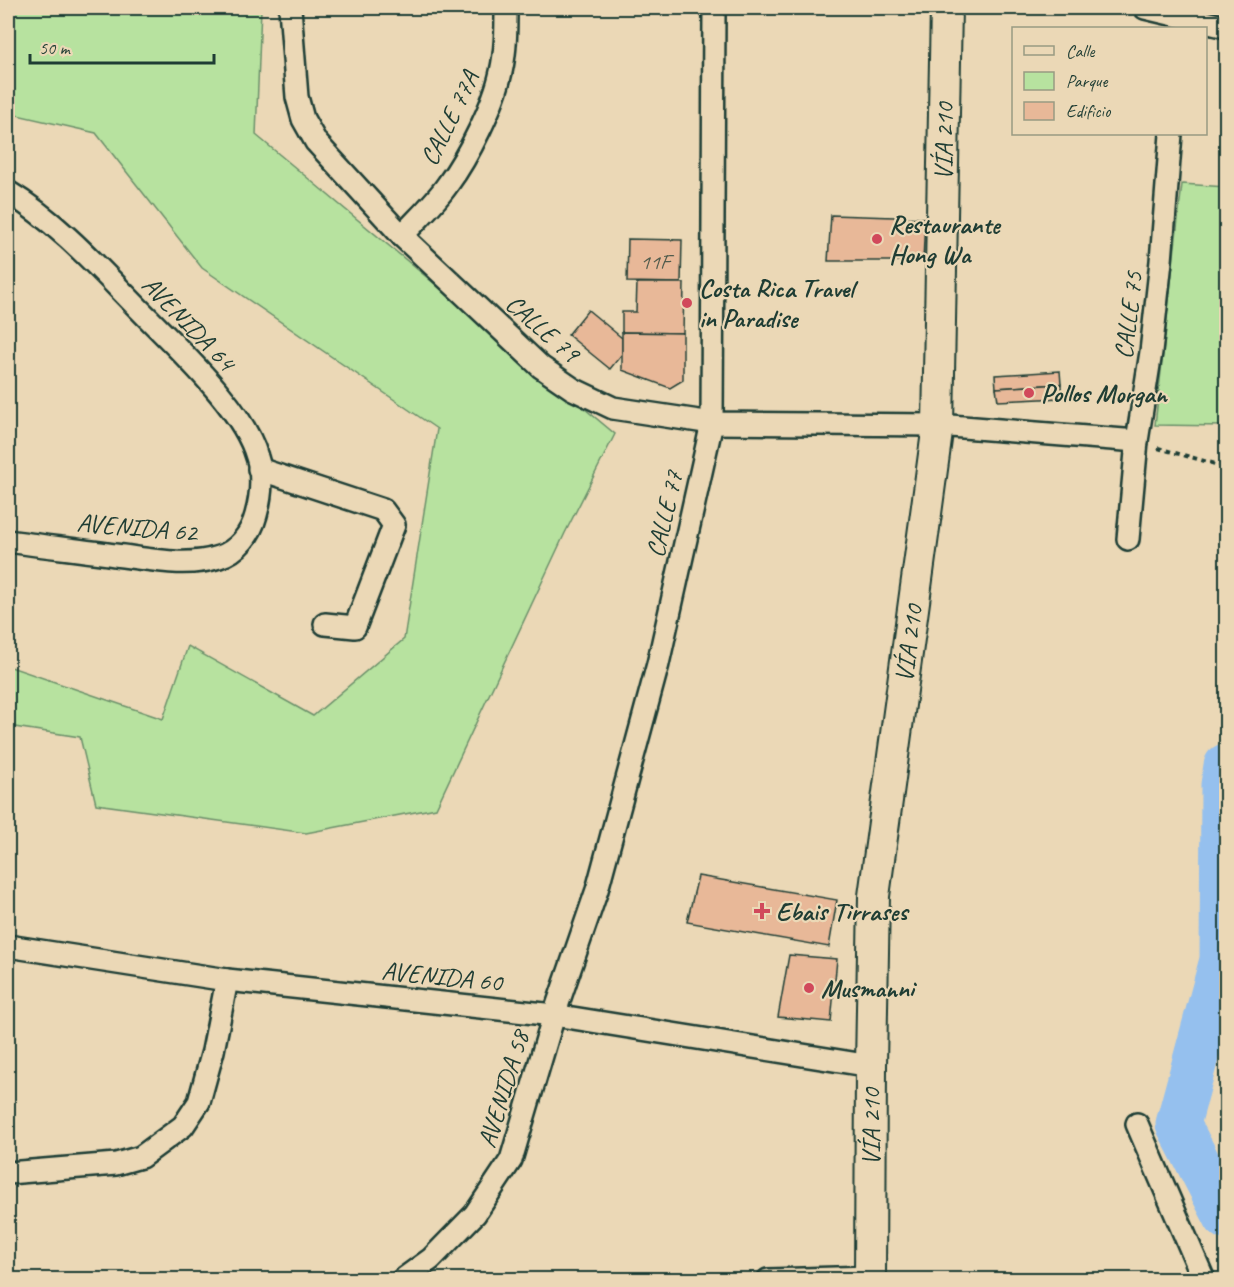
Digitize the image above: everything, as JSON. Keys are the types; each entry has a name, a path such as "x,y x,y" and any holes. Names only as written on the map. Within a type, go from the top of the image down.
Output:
{"main road":[{"name":"VÍA 210","path":"870,1278 874,896 938,425 945,8"}],"street":[{"name":"CALLE 79","path":"290,8 297,98 303,119 316,142 402,236 541,367 573,389 613,408 712,423 938,425"},
{"name":"CALLE 77A","path":"402,236 448,185 486,114 501,74 506,36 506,8"},
{"name":"CALLE 77","path":"554,1015 597,890 652,687 712,423 714,8"},
{"path":"1145,8 1170,22 1227,27"},
{"name":"CALLE 75","path":"1128,538 1137,441 1151,352 1161,261 1171,135"},
{"name":"AVENIDA 64","path":"8,192 51,224 103,273 216,390 242,426 257,457 261,484 259,506 252,530"},
{"path":"938,425 1137,441"},
{"path":"259,469 383,510 394,525 355,627 325,624"},
{"name":"AVENIDA 62","path":"8,541 163,561 198,562 221,557 238,546 252,530"},
{"name":"AVENIDA 60","path":"8,946 227,980 554,1015 871,1066"},
{"path":"8,1173 116,1164 141,1157 183,1126 199,1102 213,1051 227,980"},
{"name":"AVENIDA 58","path":"402,1280 430,1259 475,1214 512,1160 554,1015"},
{"path":"1137,1124 1204,1280"},
{"path":"768,1280 870,1278"}],"path":[{"path":"1137,441 1227,467"}],"green space":[{"path":"8,8 261,8 256,135 615,434 565,533 436,808 306,833 96,804 80,737 8,726 8,666 163,719 188,646 313,716 404,639 437,429 202,268 96,133 8,113"},
{"path":"1182,184 1226,187 1226,426 1155,425"}],"building":[{"name":"Restaurante Hong Wa","path":"831,215 925,218 923,261 828,261"},
{"path":"628,239 682,240 681,283 627,282"},
{"path":"637,283 684,283 683,333 622,332 622,312 636,312"},
{"path":"588,310 622,338 622,354 610,369 568,335"},
{"path":"622,332 683,333 683,380 670,388 622,370"},
{"path":"1060,371 1061,384 996,388 995,375"},
{"name":"Pollos Morgan","path":"1061,384 1061,398 998,401 996,388"},
{"name":"Ebais Tirrases","path":"698,876 837,900 829,947 687,922"},
{"name":"Musmanni","path":"789,955 837,959 831,1022 778,1017"}],"waterway":[{"path":"1226,766 1223,785 1222,960 1178,1124 1226,1217"}],"place":[{"name":"Restaurante Hong Wa","path":"877,239"},
{"name":"Costa Rica Travel in Paradise","path":"687,303"},
{"name":"Pollos Morgan","path":"1029,393"},
{"name":"Ebais Tirrases","path":"762,911"},
{"name":"Musmanni","path":"809,988"}]}
